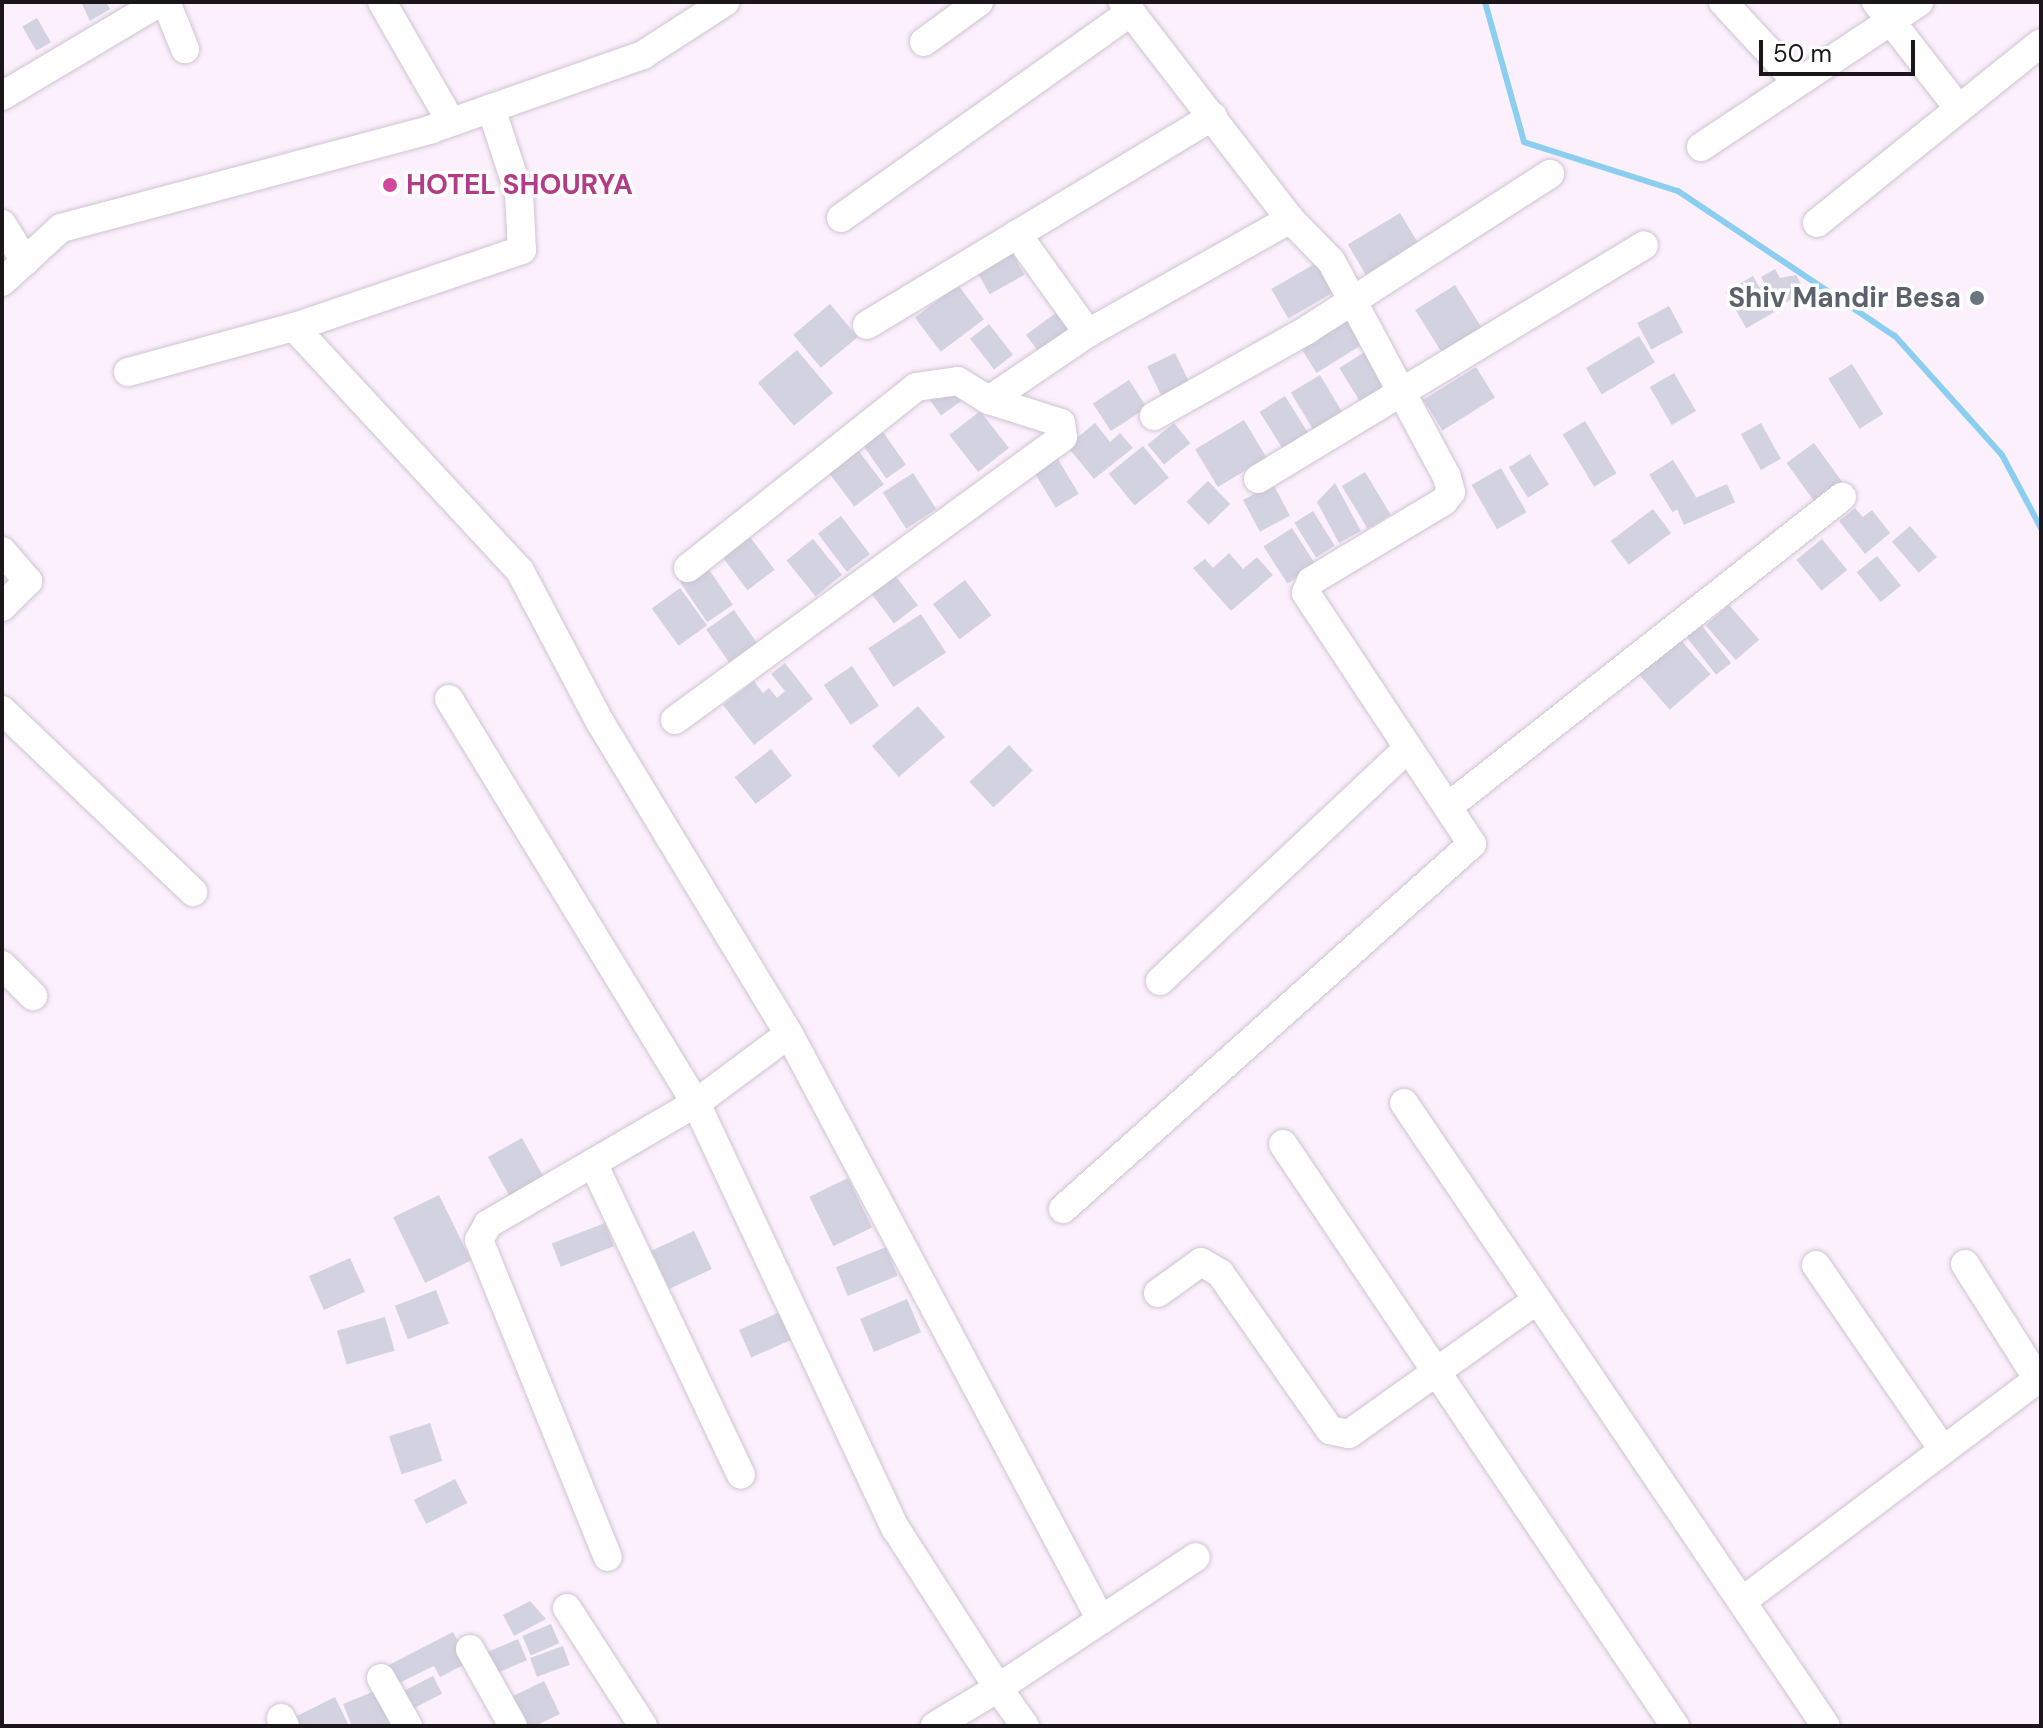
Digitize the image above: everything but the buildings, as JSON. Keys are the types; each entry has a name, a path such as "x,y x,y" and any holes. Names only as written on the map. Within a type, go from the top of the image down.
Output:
{"street":[{"path":"2,96 160,2"},
{"path":"166,2 185,49"},
{"path":"382,2 451,122"},
{"path":"2,282 61,228 451,122 643,55 725,2"},
{"path":"924,42 979,2"},
{"path":"1723,2 1797,82"},
{"path":"1701,147 1797,82 1884,12 1919,2"},
{"path":"841,218 1127,7 1290,219 1331,261 1451,492 1311,581 1306,593 1472,844 1063,1209"},
{"path":"1884,12 1959,109"},
{"path":"1817,223 2041,43"},
{"path":"128,372 294,327 522,250 519,193 491,108"},
{"path":"867,325 1213,116"},
{"path":"1154,416 1307,330 1352,298 1550,174"},
{"path":"989,400 1088,333 1290,219"},
{"path":"2,224 25,261"},
{"path":"1017,234 1088,333"},
{"path":"1258,479 1644,245"},
{"path":"294,327 520,571 600,722 789,1034 1101,1620"},
{"path":"675,720 1063,437 1061,423 989,400 958,381 916,387 688,568"},
{"path":"1449,806 1842,497"},
{"path":"2,551 28,581 2,607"},
{"path":"449,699 696,1103 889,1516 1025,1726"},
{"path":"2,710 193,892"},
{"path":"1160,981 1408,748"},
{"path":"2,965 33,996"},
{"path":"608,1557 479,1240 488,1224 696,1103 789,1034"},
{"path":"1404,1103 1745,1599 1826,1726"},
{"path":"1283,1144 1439,1370 1675,1726"},
{"path":"593,1163 741,1475"},
{"path":"1158,1293 1201,1262 1220,1273 1330,1430 1349,1434 1537,1300"},
{"path":"1745,1599 2039,1378 1965,1264"},
{"path":"1816,1265 1943,1450"},
{"path":"935,1726 1196,1557"},
{"path":"567,1608 643,1726"},
{"path":"470,1649 513,1726"},
{"path":"381,1678 408,1726"}],"waterway":[{"path":"1485,2 1524,142 1678,191 1895,336 2002,455 2041,528"}],"place":[{"name":"HOTEL SHOURYA","path":"390,185"},
{"name":"Shiv Mandir Besa","path":"1977,298"}]}
